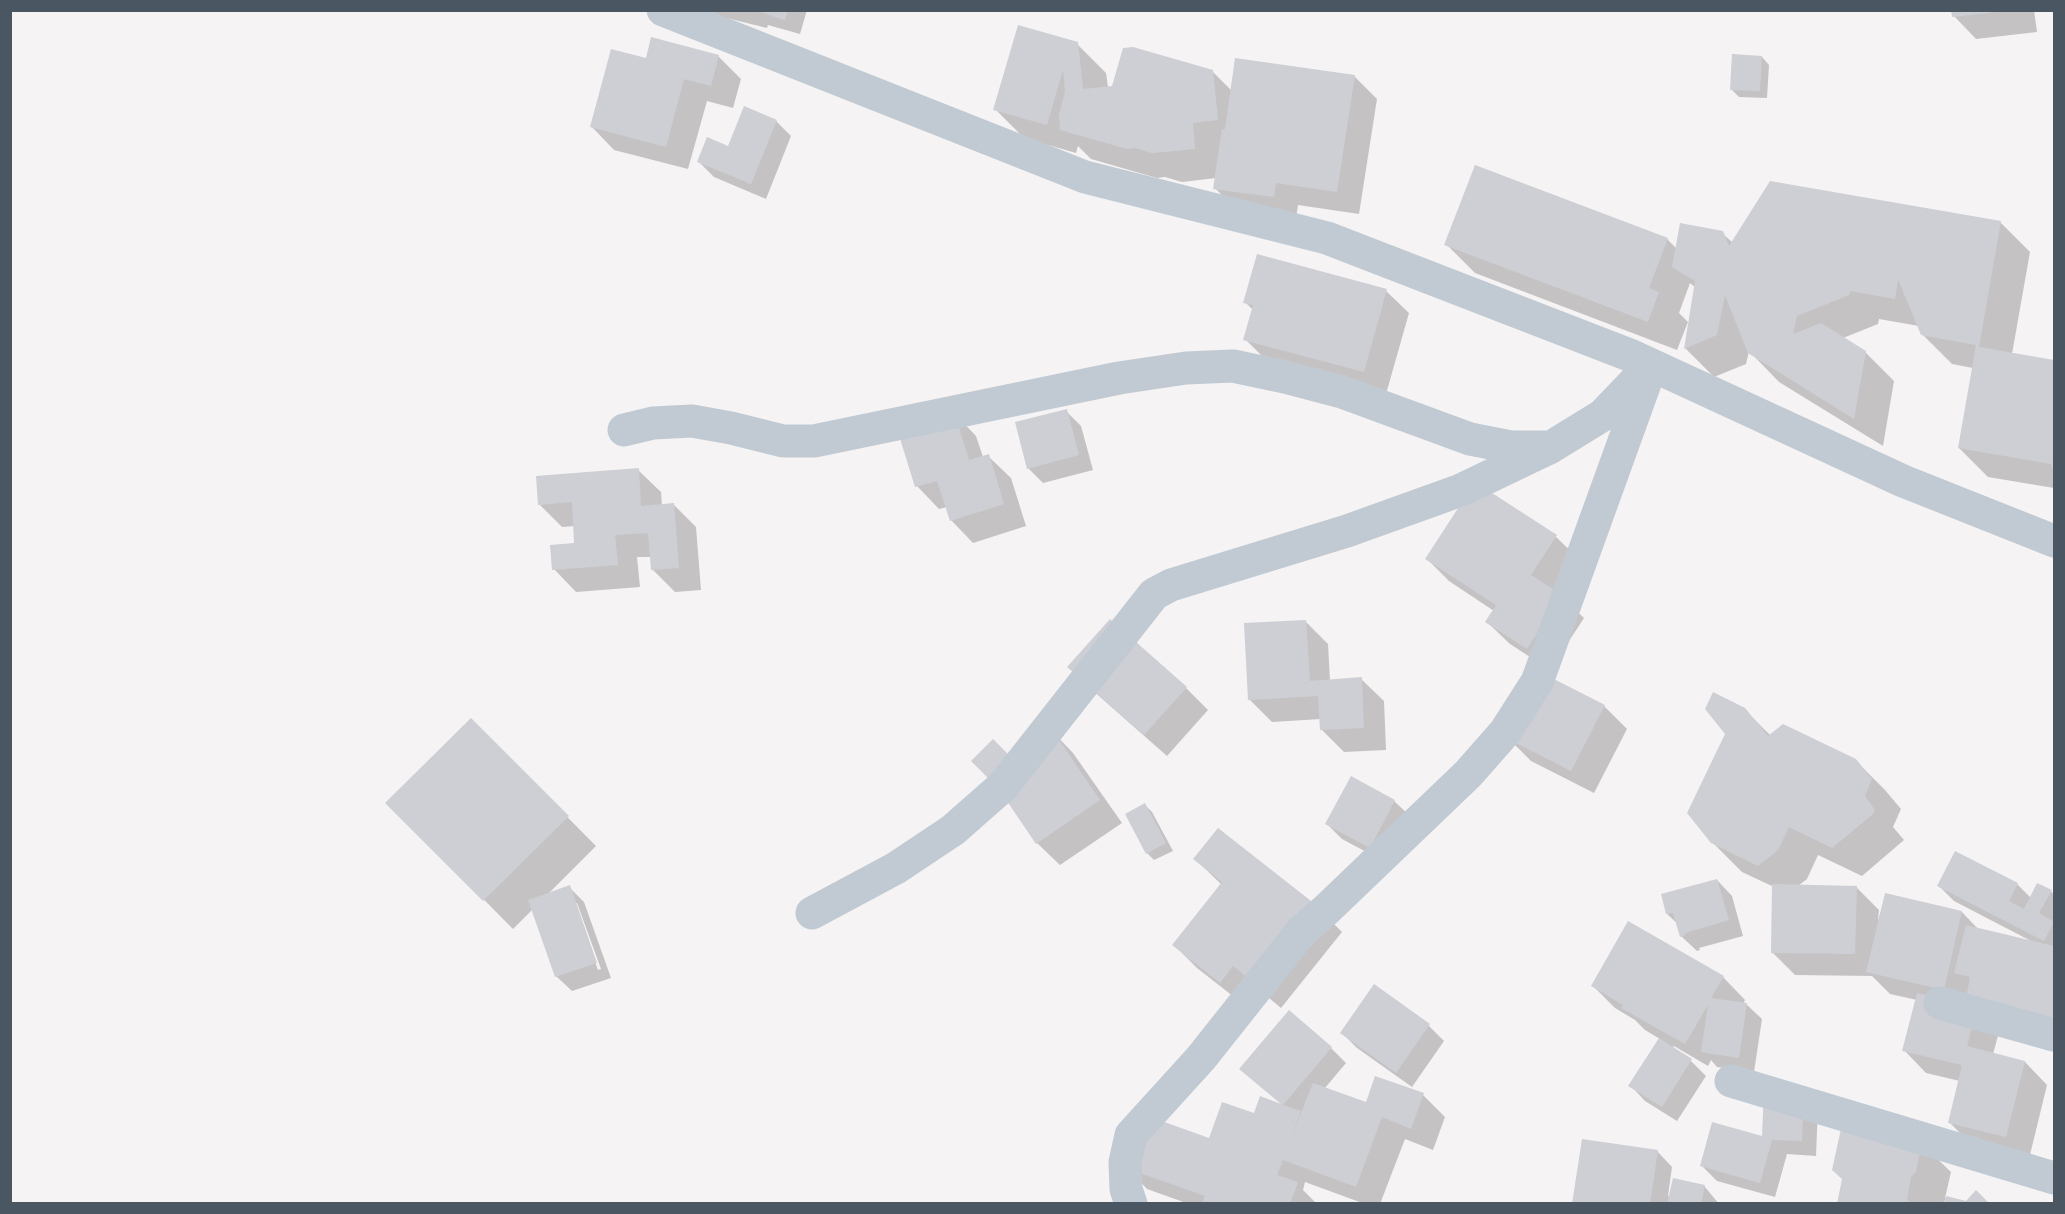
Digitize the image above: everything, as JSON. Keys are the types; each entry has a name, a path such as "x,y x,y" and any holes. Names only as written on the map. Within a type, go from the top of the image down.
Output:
{"street":[{"path":"663,10 1085,177 1327,238 1632,356 1903,482 2055,541"},
{"path":"812,913 896,868 953,830 1003,786 1154,594 1171,585 1347,531 1461,490 1551,447 1603,415 1651,365"},
{"path":"1131,1203 1126,1189 1125,1162 1131,1135 1201,1058 1301,932 1468,774 1505,732 1537,682 1651,365"},
{"path":"624,430 653,423 692,421 783,441 814,441 1119,378 1186,368 1233,366 1285,376 1342,392 1470,439 1511,447 1551,447"},
{"path":"1940,1004 2055,1035"},
{"path":"1731,1081 2055,1178"}],"building":[{"path":"754,10 788,10 785,20"},
{"path":"1951,10 1997,10 1997,12 1952,17"},
{"path":"1018,25 1078,42 1083,89 1112,86 1123,48 1133,47 1213,70 1218,120 1193,123 1195,149 1152,153 1135,148 1127,149 1060,130 1059,114 1065,92 1063,70 1047,125 993,110"},
{"path":"651,37 719,55 711,86 684,79 666,147 590,127 611,49 646,58"},
{"path":"1732,54 1762,56 1760,91 1730,90"},
{"path":"1235,58 1355,75 1337,192 1276,183 1274,197 1213,189 1222,129 1225,129"},
{"path":"744,106 777,120 751,184 697,162 707,137 728,146"},
{"path":"1475,165 1668,238 1649,288 1659,292 1648,322 1444,245"},
{"path":"1770,181 2001,221 1979,347 2054,360 2054,473 2051,464 1958,448 1976,345 1921,335 1898,279 1895,299 1850,291 1849,295 1797,316 1793,334 1821,323 1866,351 1854,419 1748,353 1725,295 1717,335 1684,349 1695,281 1672,267 1680,223 1723,231 1729,246"},
{"path":"1257,254 1387,289 1364,372 1243,340 1253,305 1243,303"},
{"path":"1067,409 1079,455 1027,469 1015,422"},
{"path":"954,411 969,460 989,454 1004,504 950,521 937,481 915,487 897,429"},
{"path":"639,468 641,506 674,503 679,568 651,570 648,533 615,535 618,565 552,570 550,545 574,543 572,502 538,505 536,476"},
{"path":"1475,482 1557,535 1531,575 1562,595 1527,649 1485,622 1496,605 1425,559"},
{"path":"1110,619 1187,687 1144,735 1067,667"},
{"path":"1306,620 1310,681 1362,677 1364,728 1320,730 1318,696 1248,700 1244,623"},
{"path":"1540,672 1605,705 1571,771 1506,738"},
{"path":"1713,692 1745,708 1768,736 1783,724 1856,759 1872,779 1865,796 1875,810 1873,814 1832,848 1789,827 1778,850 1758,866 1711,843 1687,813 1725,734 1705,709"},
{"path":"471,718 569,816 483,901 385,803"},
{"path":"1051,728 1100,800 1036,844 990,776 988,778 971,761 993,739 1010,756"},
{"path":"1351,776 1395,800 1370,848 1325,824"},
{"path":"1145,803 1166,843 1146,854 1125,814"},
{"path":"1218,828 1320,908 1258,986 1233,966 1220,983 1172,945 1222,882 1193,859"},
{"path":"1955,851 2018,883 2009,901 2024,909 2037,883 2052,890 2039,913 2054,922 2044,941 1937,886"},
{"path":"1717,879 1729,920 1685,933 1686,935 1680,937 1673,913 1666,914 1661,894"},
{"path":"1772,884 1857,886 1855,954 1771,953"},
{"path":"570,885 597,963 555,977 528,900"},
{"path":"1885,893 1962,911 1944,990 1866,972"},
{"path":"1628,921 1724,976 1711,998 1747,1003 1739,1058 1701,1052 1708,1005 1685,1044 1621,1008 1623,1005 1591,986"},
{"path":"1966,925 2054,946 2054,1019 1966,998 1970,977 1954,973"},
{"path":"1374,984 1430,1024 1396,1073 1340,1033"},
{"path":"1917,993 1977,1008 1967,1046 2025,1061 2006,1137 1948,1123 1962,1065 1902,1051"},
{"path":"1289,1010 1332,1047 1283,1105 1301,1111 1287,1148 1313,1083 1366,1102 1375,1076 1424,1093 1411,1129 1382,1117 1356,1187 1283,1160 1277,1175 1298,1182 1290,1204 1202,1204 1205,1196 1123,1167 1142,1114 1209,1138 1222,1102 1254,1113 1260,1096 1281,1104 1239,1069"},
{"path":"1659,1038 1692,1059 1662,1107 1628,1086"},
{"path":"1764,1088 1804,1090 1802,1141 1772,1140 1760,1183 1700,1166 1712,1122 1762,1136"},
{"path":"1842,1124 1922,1141 1916,1172 1911,1177 1907,1199 1911,1204 1837,1204 1842,1179 1832,1170"},
{"path":"1582,1139 1658,1150 1650,1204 1572,1204"},
{"path":"1673,1178 1705,1185 1701,1204 1667,1204"},
{"path":"1976,1190 1990,1204 1944,1204 1946,1196 1966,1201"}]}
